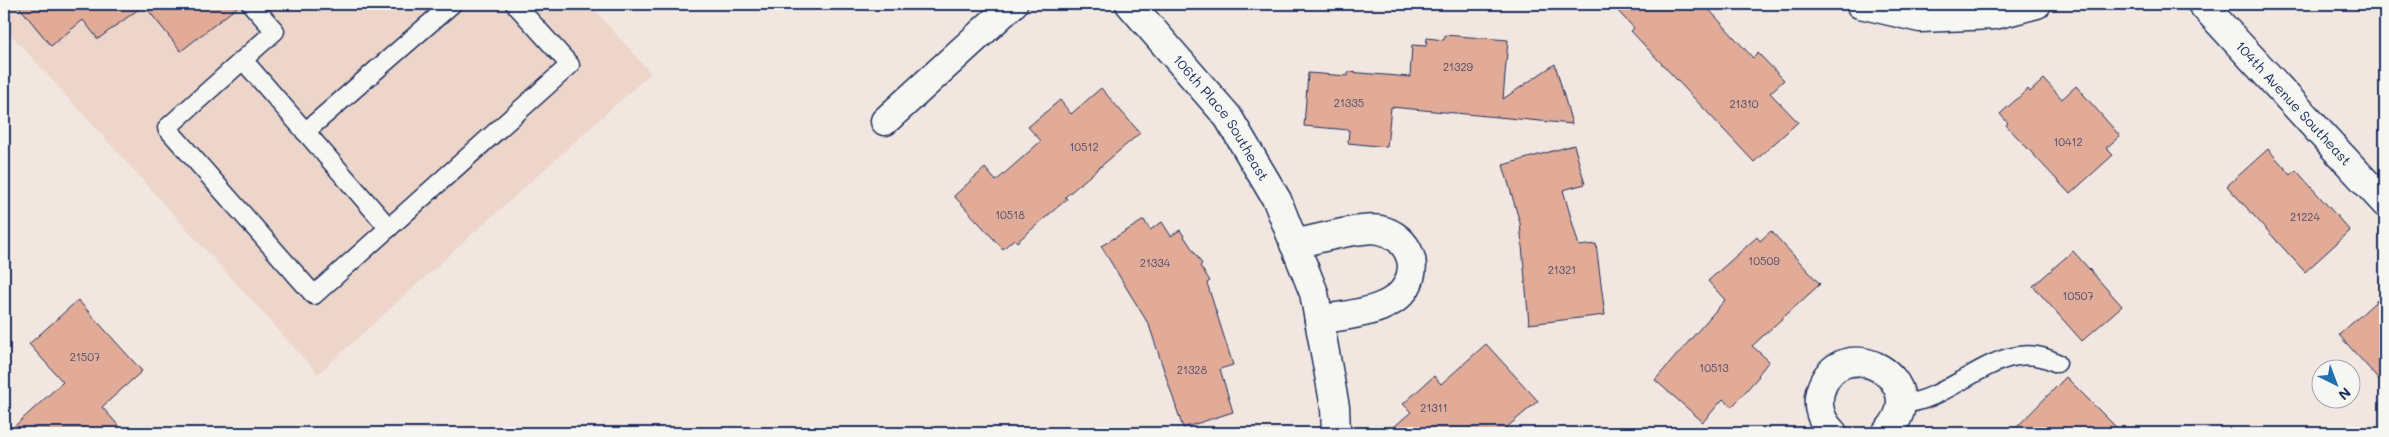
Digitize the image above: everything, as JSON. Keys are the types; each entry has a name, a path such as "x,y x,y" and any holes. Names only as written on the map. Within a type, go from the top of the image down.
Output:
{"street":[{"path":"885,121 1013,4"},
{"name":"106th Place Southeast","path":"1130,4 1228,117 1276,200 1314,293 1335,407 1336,433"},
{"path":"1860,4 1920,18 1995,15 2037,4"},
{"name":"104th Avenue Southeast","path":"2202,4 2385,203"},
{"path":"1294,244 1378,229 1393,234 1404,244 1411,257 1412,272 1408,287 1398,298 1384,306 1319,320"},
{"path":"1833,433 1825,426 1820,413 1818,399 1822,385 1830,374 1842,365 1855,362 1869,362 1882,368 1892,377 1899,390 1900,404 1898,416 1886,433"}],"lane":[{"path":"251,4 275,31 167,128 314,295 570,65 515,4"},
{"path":"305,132 452,4"},
{"path":"243,60 389,228"},
{"path":"1900,404 1916,403 1930,398 1977,371 2007,358 2029,354 2044,356 2057,363"}],"shaded area":[{"path":"4,4 589,4 651,73 318,374 4,27"}],"building":[{"path":"17,4 241,4 181,51 144,5 98,39 83,20 51,46"},
{"path":"1611,4 1704,4 1753,58 1758,53 1784,80 1770,93 1798,122 1754,162 1631,31 1634,28"},
{"path":"1445,35 1508,40 1503,99 1555,64 1572,124 1391,107 1387,147 1348,143 1349,130 1304,126 1308,73 1348,76 1348,72 1410,77 1412,45 1426,46 1427,38 1444,40"},
{"path":"2044,79 2062,99 2076,86 2120,136 2106,148 2113,155 2070,194 2006,125 2008,123 2000,114 2028,89 2030,92"},
{"path":"1101,88 1140,133 1065,197 1067,199 1017,242 1014,239 1003,249 954,196 985,168 996,181 1041,141 1028,127 1060,100 1071,114"},
{"path":"1574,145 1585,184 1563,190 1579,246 1596,244 1605,315 1529,324 1520,223 1503,165"},
{"path":"2268,149 2291,175 2296,170 2350,231 2305,272 2227,186"},
{"path":"1144,220 1150,230 1162,222 1171,236 1180,230 1202,264 1200,266 1210,281 1207,283 1233,365 1220,369 1233,412 1183,428 1149,325 1101,246"},
{"path":"1771,231 1820,284 1752,346 1769,361 1759,376 1732,407 1723,399 1703,422 1655,380 1725,300 1708,281 1757,237 1760,241"},
{"path":"2073,251 2122,306 2082,341 2033,286"},
{"path":"2385,293 2385,386 2362,360 2339,335"},
{"path":"78,300 142,371 102,407 125,433 7,433 63,382 29,344"},
{"path":"1486,344 1538,401 1500,433 1387,433 1411,412 1403,404 1434,376 1441,384"},
{"path":"2066,377 2122,433 2011,433"}]}
